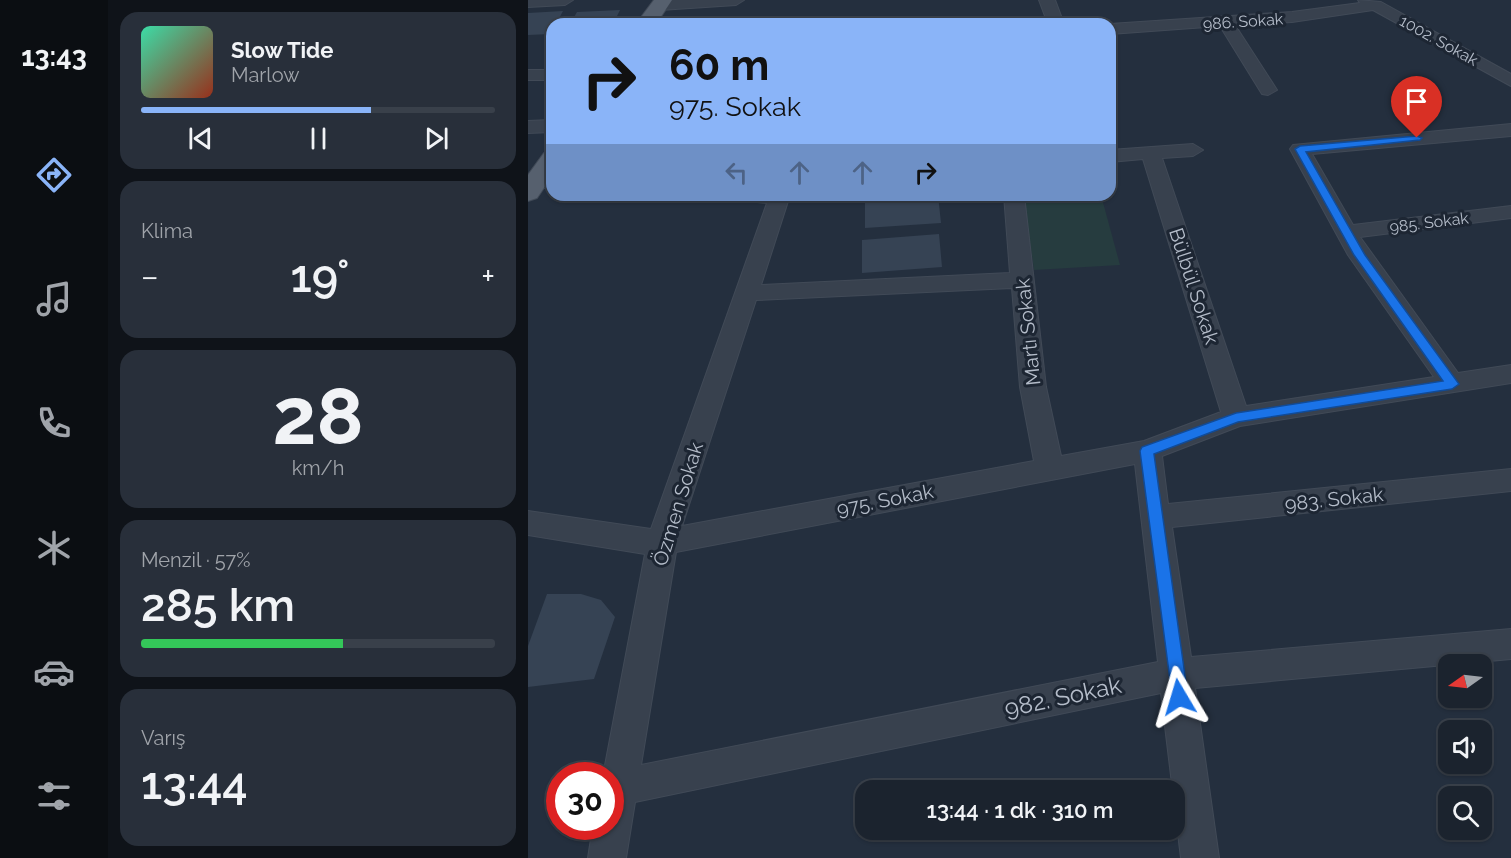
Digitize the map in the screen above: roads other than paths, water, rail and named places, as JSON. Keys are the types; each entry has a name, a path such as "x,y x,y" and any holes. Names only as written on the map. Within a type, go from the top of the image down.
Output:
{"main road":[{"path":"650,18 661,2"},
{"path":"539,186 546,171"}],"street":[{"path":"528,2 565,0"},
{"path":"661,2 736,0"},
{"path":"1047,0 1054,18"},
{"name":"986. Sokak","path":"1116,29 1292,17 1371,3"},
{"name":"1002. Sokak","path":"1371,3 1511,81"},
{"path":"1225,22 1268,90"},
{"path":"528,75 546,75"},
{"path":"528,127 546,126"},
{"path":"1452,384 1359,255 1300,149 1511,130"},
{"path":"1116,156 1192,150"},
{"name":"Bülbül Sokak","path":"1151,154 1236,417"},
{"name":"Özmen Sokak","path":"624,769 662,542 778,201"},
{"name":"Martı Sokak","path":"1015,201 1033,387 1050,468"},
{"name":"985. Sokak","path":"1346,232 1511,212"},
{"path":"747,293 1022,280"},
{"name":"975. Sokak","path":"528,523 634,541 662,542 1147,451 1236,417 1511,374"},
{"path":"1147,451 1200,858"},
{"name":"983. Sokak","path":"1156,517 1511,480"},
{"name":"982. Sokak","path":"624,786 1176,674 1511,644"},
{"name":"Özmen Sokak","path":"607,858 611,840"}]}
